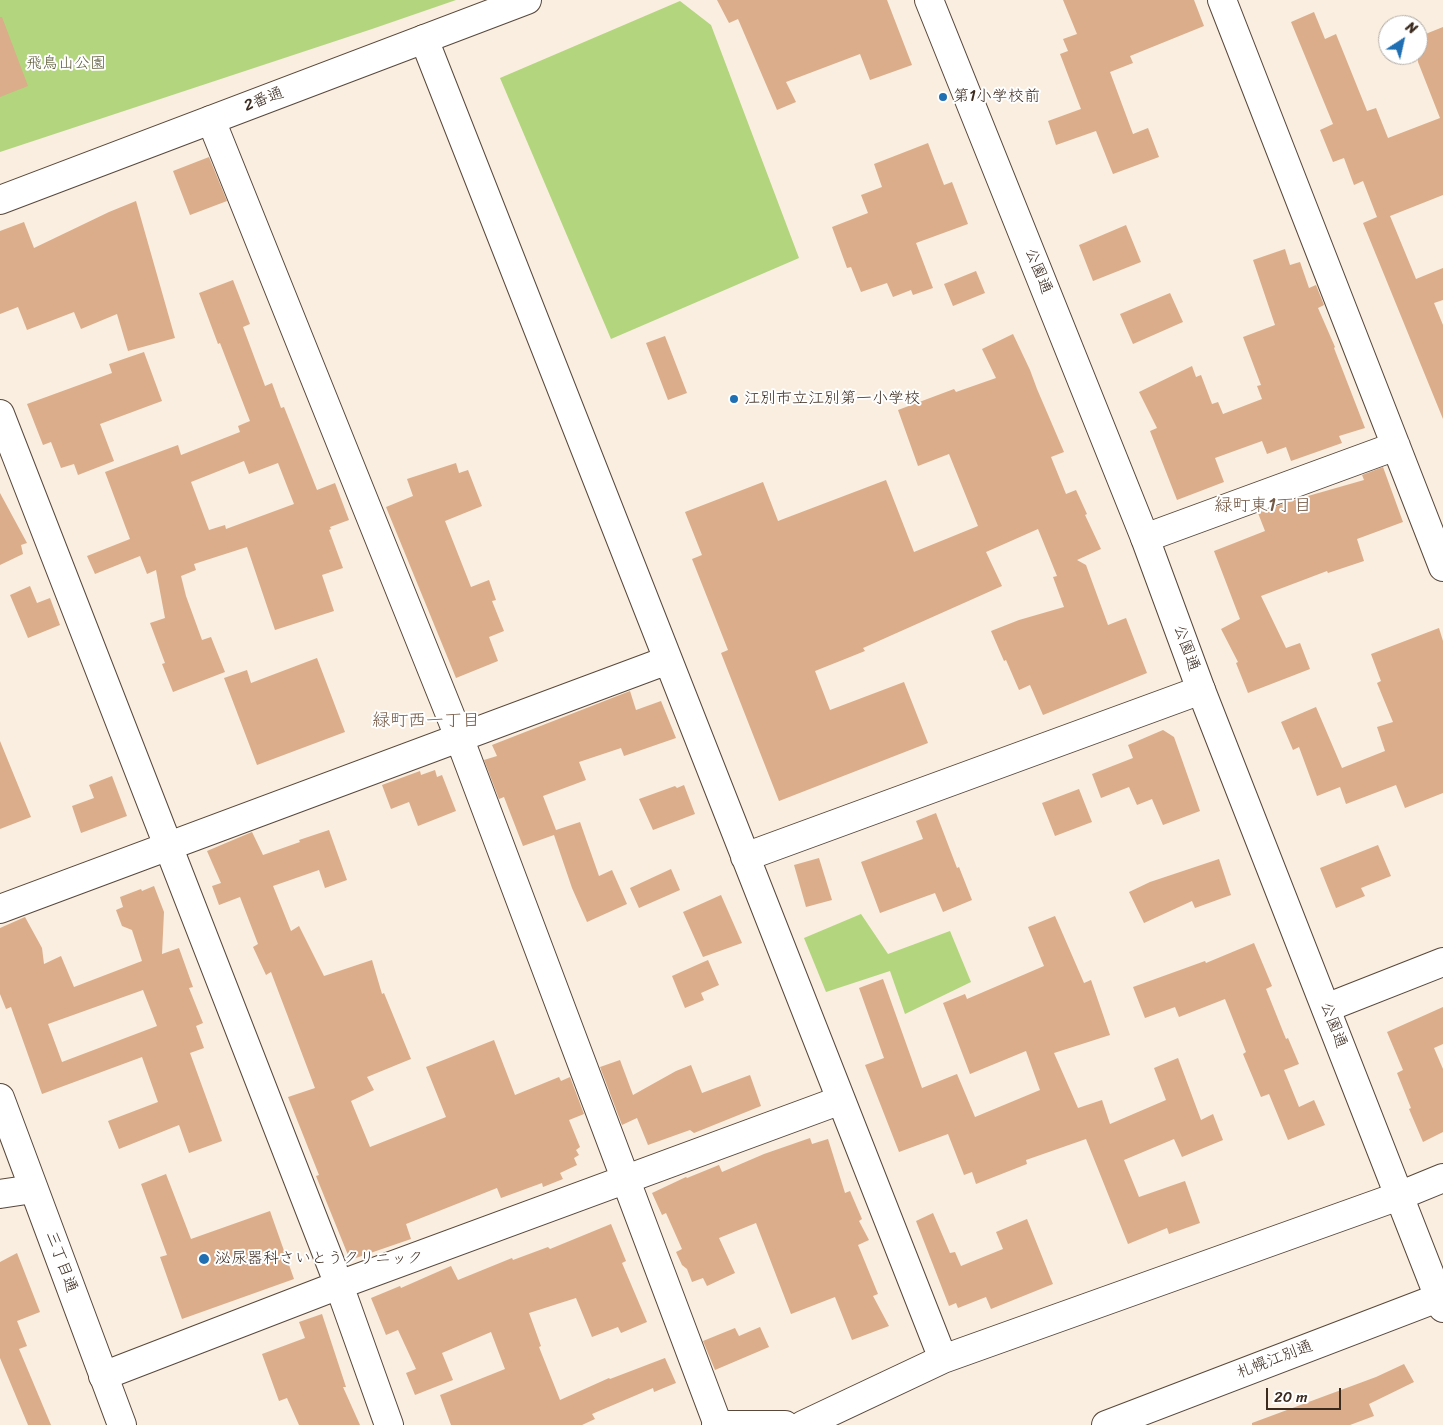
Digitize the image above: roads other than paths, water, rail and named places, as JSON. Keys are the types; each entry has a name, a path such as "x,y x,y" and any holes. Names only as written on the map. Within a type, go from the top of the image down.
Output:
{"main road":[{"name":"2番通","path":"0,200 527,0"},
{"name":"公園通","path":"929,0 1145,538 1201,690 1399,1196 1442,1300"},
{"path":"1222,0 1443,567"},
{"path":"424,39 943,1359"},
{"path":"211,120 459,738 627,1179 717,1425 785,1425"},
{"path":"0,414 339,1286 389,1425"},
{"path":"1145,538 1396,446"},
{"path":"0,909 668,660"},
{"path":"746,857 1201,690"},
{"path":"1326,1008 1443,962"},
{"name":"三丁目通","path":"0,1098 122,1425"},
{"path":"103,1376 339,1286 841,1100"},
{"path":"803,1425 943,1359 1399,1196 1443,1178"},
{"path":"0,1194 33,1189"},
{"name":"札幌江別通","path":"1105,1425 1442,1300"}],"place":[{"name":"第1小学校前","path":"943,97"},
{"name":"江別市立江別第一小学校","path":"734,399"},
{"name":"泌尿器科さいとうクリニック","path":"204,1259"}],"district":[{"name":"緑町東1丁目","path":"1263,506"},
{"name":"緑町西一丁目","path":"426,721"}],"park label":[{"name":"飛鳥山公園","path":"66,64"}]}
